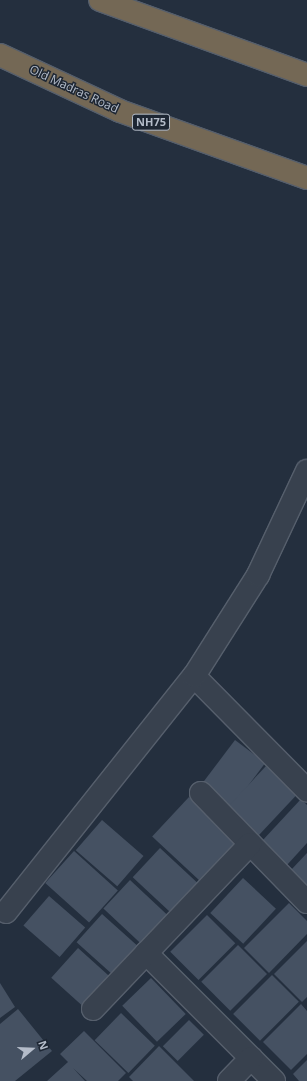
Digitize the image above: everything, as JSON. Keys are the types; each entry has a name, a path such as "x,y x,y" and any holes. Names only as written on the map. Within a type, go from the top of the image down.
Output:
{"highway":[{"path":"100,0 141,7 307,75"},
{"name":"Old Madras Road","path":"0,55 120,111 307,178"}],"street":[{"path":"6,912 194,676 258,575 307,471"},
{"path":"194,676 307,790"},
{"path":"200,793 307,902"},
{"path":"93,1009 250,844"},
{"path":"146,953 274,1081"},
{"path":"229,1081 251,1058"}],"building":[{"path":"235,740 265,763 230,809 200,786"},
{"path":"266,766 297,795 258,836 227,808"},
{"path":"189,797 239,843 202,883 152,836"},
{"path":"301,799 307,805 307,843 287,865 262,841"},
{"path":"102,820 144,856 117,886 76,850"},
{"path":"160,848 199,885 172,914 133,877"},
{"path":"74,851 118,890 89,922 45,883"},
{"path":"307,853 307,885 291,870"},
{"path":"243,878 276,909 243,944 210,913"},
{"path":"130,880 169,916 142,945 103,909"},
{"path":"49,896 85,927 60,957 23,925"},
{"path":"289,903 307,921 307,934 269,973 244,948"},
{"path":"102,914 138,946 112,974 77,942"},
{"path":"207,915 235,943 199,980 170,952"},
{"path":"307,941 307,997 302,1002 274,974"},
{"path":"238,945 267,974 230,1011 201,982"},
{"path":"78,948 110,977 83,1006 51,978"},
{"path":"272,975 299,1002 260,1041 233,1014"},
{"path":"151,978 186,1014 157,1042 122,1006"},
{"path":"0,983 15,1007 0,1018"},
{"path":"301,1004 307,1011 307,1054 291,1070 263,1042"},
{"path":"18,1009 52,1051 15,1081 0,1081 0,1024"},
{"path":"121,1013 155,1046 128,1073 95,1040"},
{"path":"189,1020 204,1035 178,1061 163,1046"},
{"path":"84,1031 126,1073 118,1081 87,1081 73,1068 85,1081 47,1081 68,1062 60,1054"},
{"path":"159,1046 194,1081 133,1081 129,1077"},
{"path":"307,1060 307,1081 299,1081 293,1074"}]}
